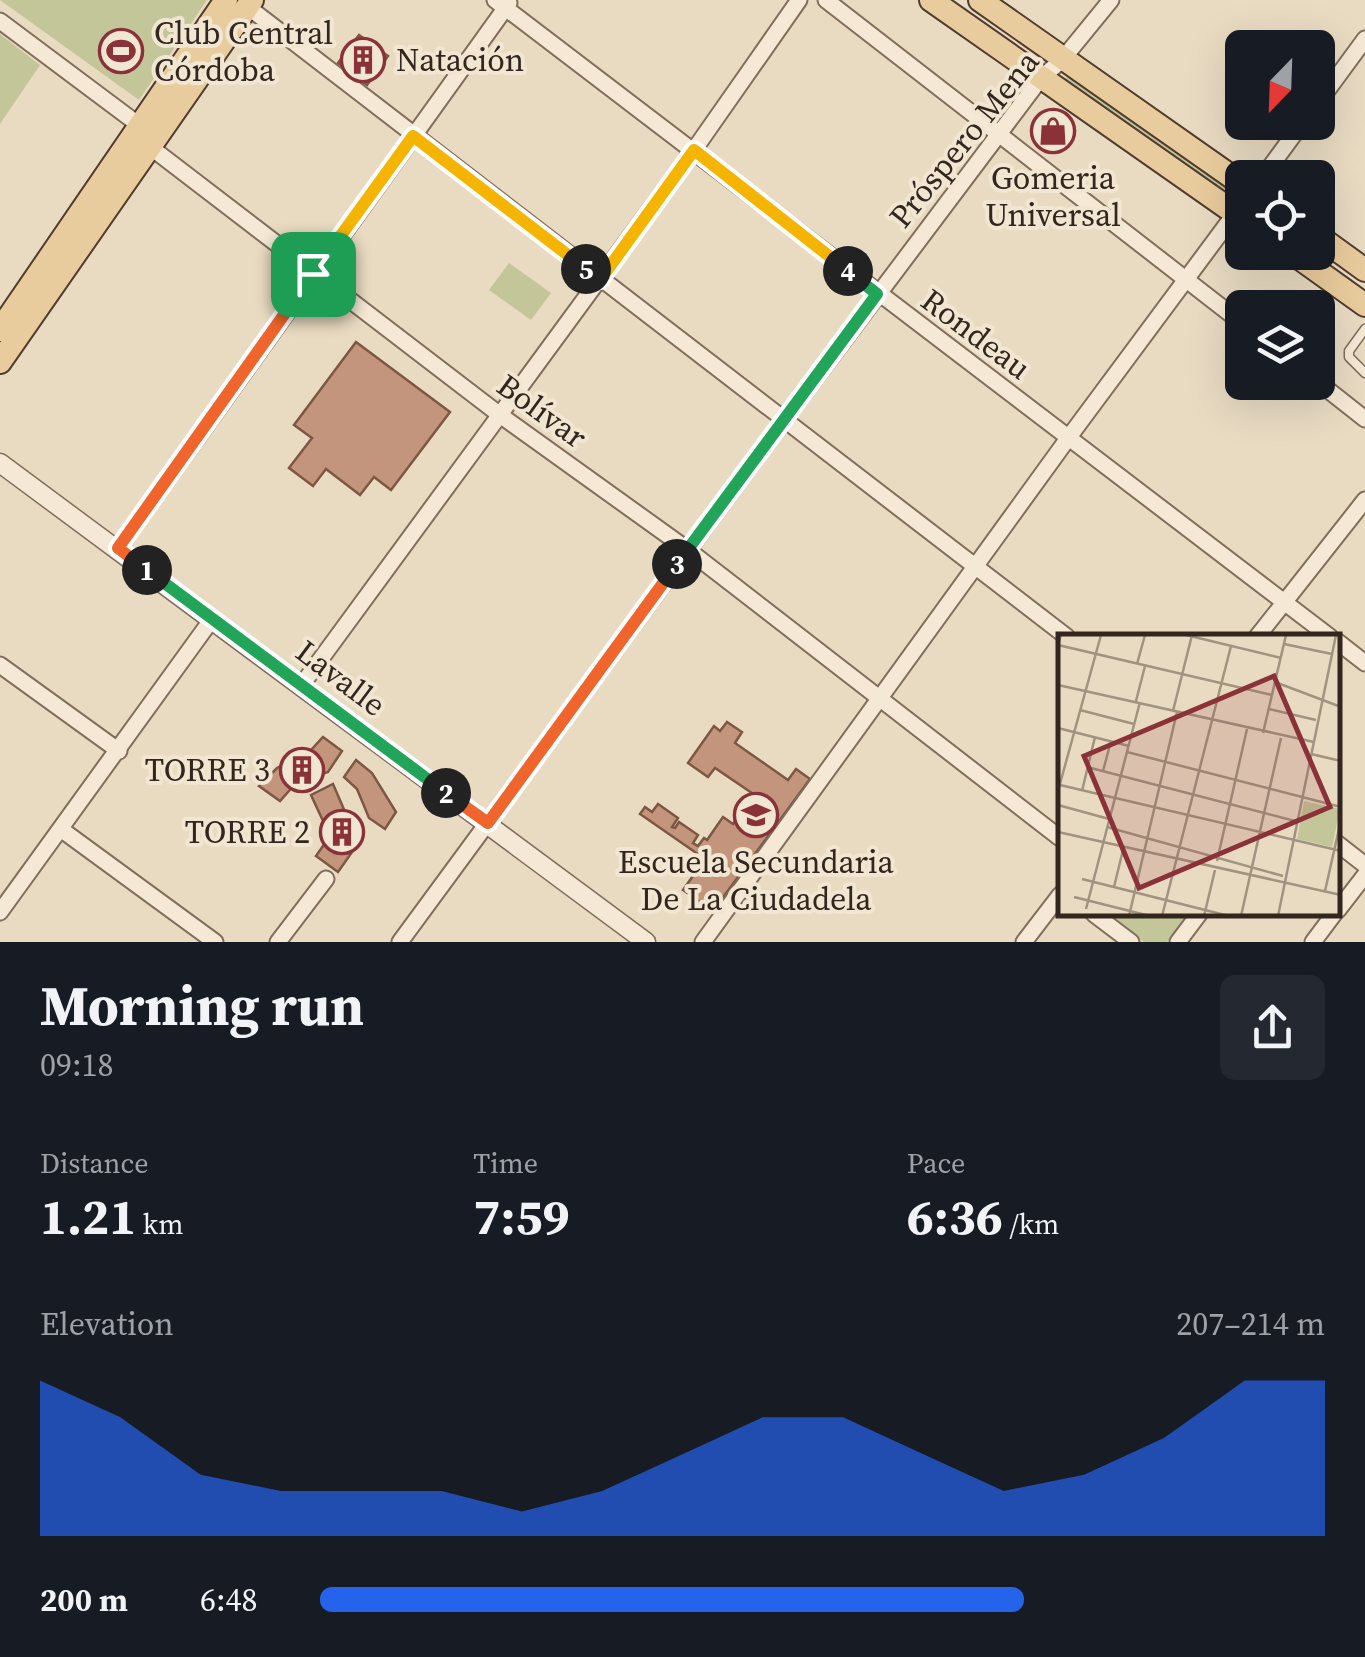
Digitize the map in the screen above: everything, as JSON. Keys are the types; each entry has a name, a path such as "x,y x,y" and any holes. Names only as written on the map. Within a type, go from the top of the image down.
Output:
{"main road":[{"path":"932,0 1225,202"},
{"path":"980,0 1225,172"},
{"path":"0,330 242,2"},
{"path":"0,362 144,135"},
{"path":"1335,248 1365,270"},
{"path":"1316,270 1365,305"}],"street":[{"path":"301,686 600,280 799,0"},
{"path":"826,0 1225,310"},
{"name":"Próspero Mena","path":"400,942 1040,78 1062,60 1111,0"},
{"path":"242,2 1064,634"},
{"path":"118,548 504,3"},
{"name":"Rondeau","path":"504,3 877,294 1326,634"},
{"name":"Bolívar","path":"0,21 313,274 688,550 1058,836"},
{"path":"1335,79 1365,38"},
{"path":"703,942 1069,437 1225,231"},
{"path":"1335,395 1365,419"},
{"name":"Lavalle","path":"0,463 646,942"},
{"path":"1259,634 1365,500"},
{"path":"3,902 62,830 212,618"},
{"path":"1340,644 1365,663"},
{"path":"0,665 119,751"},
{"path":"62,830 215,942"},
{"path":"1340,845 1365,864"},
{"path":"1340,907 1365,875"},
{"path":"278,942 326,879"},
{"path":"1024,942 1058,898"},
{"path":"1098,917 1131,942"},
{"path":"1178,942 1197,917"},
{"path":"1313,942 1332,917"}],"lane":[{"path":"1365,330 1348,358 1365,373"}],"green space":[{"name":"Club Central Córdoba","path":"0,0 207,0 139,100"},
{"path":"0,34 40,65 0,124"},
{"path":"1072,71 1225,178 1225,193 1223,196 1062,83"},
{"path":"509,263 551,293 531,320 489,290"},
{"path":"1110,917 1186,917 1167,942 1144,942"}],"building":[{"name":"Natación","path":"359,35 388,56 367,85 338,63"},
{"path":"356,342 450,412 391,490 374,477 360,495 326,469 313,486 289,468 312,438 294,425"},
{"path":"727,722 742,732 735,743 788,780 796,769 810,779 713,911 683,890 705,859 640,814 645,807 652,812 658,804 678,818 672,827 679,822 698,835 693,843 698,846 723,817 733,824 748,802 762,812 768,804 715,768 708,777 688,763 714,726 720,731"},
{"name":"TORRE 3","path":"323,737 342,751 328,772 296,783 280,801 259,786 277,768 311,750"},
{"path":"356,760 372,773 396,812 385,829 369,818 357,789 344,777"},
{"name":"TORRE 2","path":"333,784 352,828 362,838 338,872 316,856 330,836 311,795"}],"place":[{"name":"Club Central Córdoba","path":"121,51"},
{"name":"Natación","path":"363,60"},
{"name":"Gomeria Universal","path":"1053,131"},
{"name":"TORRE 3","path":"302,770"},
{"name":"Escuela Secundaria De La Ciudadela","path":"756,815"},
{"name":"TORRE 2","path":"342,832"}],"route":[{"path":"413,136 600,280 694,150 877,294 488,823 118,548 313,274 413,136"}]}
